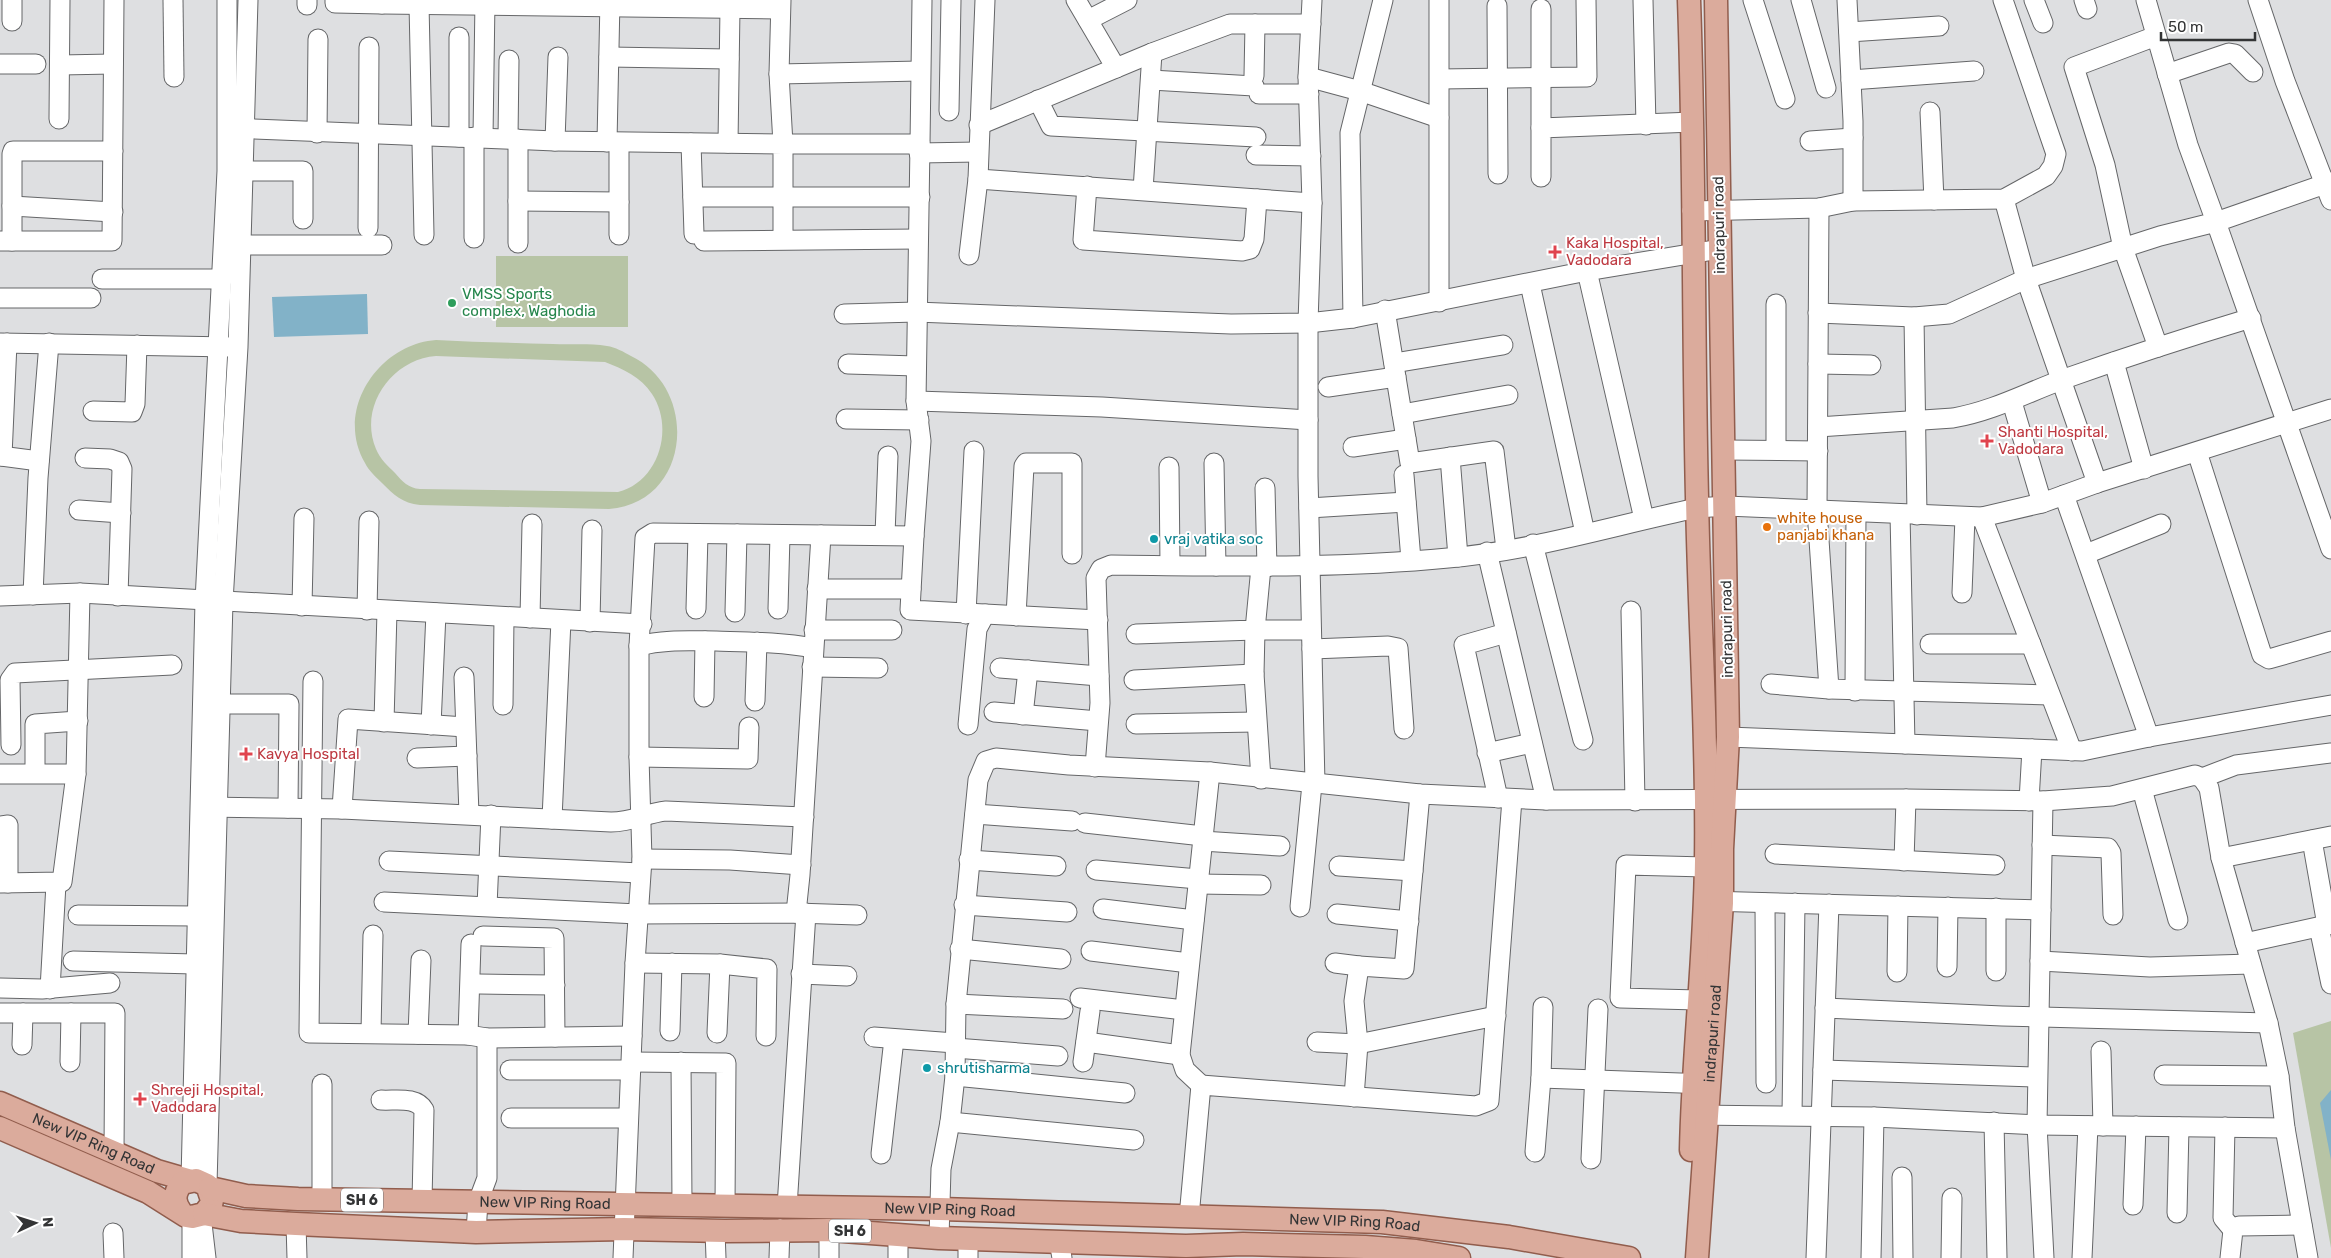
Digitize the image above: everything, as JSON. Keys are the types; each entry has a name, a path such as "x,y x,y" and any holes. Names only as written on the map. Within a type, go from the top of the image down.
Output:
{"main road":[{"name":"indrapuri road","path":"1689,0 1694,122 1692,211 1697,508 1716,799 1722,849 1698,1000 1702,1084"},
{"name":"indrapuri road","path":"1684,1258 1702,1084 1713,902 1706,867 1728,737 1726,506 1716,0"},
{"name":"New VIP Ring Road","path":"0,1103 157,1171 246,1196 322,1200 940,1209 1395,1223 1509,1237 1629,1258"},
{"name":"indrapuri road","path":"1697,1258 1699,1116"},
{"name":"New VIP Ring Road","path":"0,1128 148,1192 195,1215 240,1221 476,1232 624,1229 715,1231 829,1230 939,1238 968,1248 1061,1250 1243,1244 1365,1252 1416,1251 1460,1258"},
{"path":"182,1183 199,1183 212,1194 211,1206 195,1215 175,1200 182,1183"}],"street":[{"path":"12,0 12,20"},
{"path":"59,119 60,0"},
{"path":"113,151 13,151 12,206 6,241 112,241 113,151 113,64 114,0"},
{"path":"173,0 174,77"},
{"path":"199,1183 219,346 227,171 227,0"},
{"path":"199,1183 195,964 196,916 220,704 214,602 238,346 246,128 248,0"},
{"path":"335,0 335,3 610,4 730,8 780,5 783,239"},
{"path":"922,0 920,198 916,312 916,401 921,441 910,610 1098,620"},
{"path":"949,111 951,0"},
{"path":"969,255 978,179 985,0"},
{"path":"1076,0 1116,68"},
{"path":"1088,20 1127,0"},
{"path":"1300,907 1313,784 1308,420 1308,322 1312,203 1309,86 1312,0"},
{"path":"1353,318 1350,133 1384,0"},
{"path":"1439,0 1440,302"},
{"path":"1440,79 1586,77 1586,0"},
{"path":"1643,0 1646,125"},
{"path":"1754,0 1786,99"},
{"path":"1801,0 1826,88"},
{"path":"1847,0 1853,138 1853,201"},
{"path":"1692,211 1819,208 1853,201 2004,199 2046,176 2053,166 2056,154 2003,0"},
{"path":"2034,0 2044,23"},
{"path":"2147,0 2188,145 2288,422 2331,549"},
{"path":"1818,312 1914,317 1949,314 2026,280 2123,248 2329,188 2286,82 2258,0"},
{"path":"424,235 423,136 427,3"},
{"path":"472,137 485,3"},
{"path":"610,4 609,57 613,142 619,202 619,235"},
{"path":"1497,6 1498,174"},
{"path":"728,143 730,8"},
{"path":"1541,9 1541,176"},
{"path":"979,125 1152,53 1230,24 1311,24"},
{"path":"1255,24 1256,85"},
{"path":"1849,32 1939,26"},
{"path":"2156,36 2074,67 2105,165 2123,248 2158,347"},
{"path":"459,37 472,137 474,238"},
{"path":"317,133 318,39"},
{"path":"368,228 369,47"},
{"path":"1143,190 1152,53"},
{"path":"2167,74 2229,53 2235,54 2253,72"},
{"path":"555,141 558,57"},
{"path":"609,57 730,59"},
{"path":"509,60 518,201 518,243"},
{"path":"0,64 36,64"},
{"path":"60,64 113,64"},
{"path":"780,74 920,71"},
{"path":"1851,80 1974,71"},
{"path":"1151,80 1309,86 1360,91 1439,118"},
{"path":"1038,100 1051,126 1146,132 1256,146 1310,156"},
{"path":"1930,112 1934,200"},
{"path":"1541,128 1694,122"},
{"path":"226,128 555,141 783,144 978,152"},
{"path":"1810,141 1853,138"},
{"path":"691,143 693,197 699,237 918,239"},
{"path":"244,171 303,171 303,219"},
{"path":"978,179 1312,203"},
{"path":"1087,186 1083,240 1242,251 1250,249 1254,239 1257,199"},
{"path":"693,197 920,198"},
{"path":"2004,199 2026,280 2097,483"},
{"path":"518,201 619,202"},
{"path":"12,206 112,212"},
{"path":"1819,208 1817,510 1829,689"},
{"path":"242,245 382,245"},
{"path":"844,314 916,312 1231,324 1308,322 1353,318 1385,310 1440,302 1588,272 1720,249"},
{"path":"1588,272 1644,519"},
{"path":"102,279 222,279"},
{"path":"1530,284 1585,533"},
{"path":"0,298 91,298"},
{"path":"1776,304 1776,450"},
{"path":"1385,310 1410,463 1494,451 1506,550"},
{"path":"1904,744 1903,692 1908,514 1916,421 1914,317"},
{"path":"1818,427 1916,421 1974,415 2012,402 2062,380 2250,318"},
{"path":"39,460 1,456 4,343 238,346"},
{"path":"33,595 39,460 49,343"},
{"path":"1328,387 1503,345"},
{"path":"93,411 132,412 135,404 137,346"},
{"path":"2114,362 2144,469"},
{"path":"848,364 916,366"},
{"path":"1818,364 1871,365"},
{"path":"1402,414 1508,394"},
{"path":"916,401 1102,407 1308,420"},
{"path":"2012,402 2042,503"},
{"path":"1095,766 1099,676 1096,578 1101,569 1111,565 1310,566 1458,557 1506,550 1697,508 1726,506 1974,517 2042,503 2097,483 2331,409"},
{"path":"846,419 918,420"},
{"path":"1353,447 1406,439"},
{"path":"1725,450 1818,451"},
{"path":"966,614 974,451"},
{"path":"2197,452 2262,655 2269,659 2331,641"},
{"path":"885,535 888,456"},
{"path":"1450,457 1458,557"},
{"path":"85,458 110,459 118,462 122,469 118,596"},
{"path":"1016,616 1024,466 1026,463 1072,463 1072,554"},
{"path":"1214,463 1216,566"},
{"path":"1169,467 1170,565"},
{"path":"1404,475 1411,560"},
{"path":"1261,779 1254,674 1256,630 1264,567 1265,488"},
{"path":"2064,496 2149,737"},
{"path":"1309,508 1406,502"},
{"path":"79,510 121,512"},
{"path":"1855,691 1856,512"},
{"path":"1962,593 1974,517"},
{"path":"1974,517 2031,644 2072,751"},
{"path":"302,606 304,518"},
{"path":"367,610 369,521"},
{"path":"530,618 532,524"},
{"path":"2086,554 2161,524"},
{"path":"590,622 592,530"},
{"path":"623,1258 635,962 641,866 639,757 640,646 646,538 653,534 914,536"},
{"path":"696,609 698,534"},
{"path":"735,612 736,534"},
{"path":"778,609 780,535"},
{"path":"787,1207 801,974 801,865 821,535"},
{"path":"1533,544 1583,740"},
{"path":"1487,552 1546,800"},
{"path":"817,589 911,589"},
{"path":"0,826 8,825 4,883 56,884 62,882 76,774 80,594"},
{"path":"0,596 80,594 642,624"},
{"path":"384,722 388,611"},
{"path":"1631,611 1635,801"},
{"path":"431,725 436,614"},
{"path":"968,725 977,629 985,614"},
{"path":"503,705 504,617"},
{"path":"552,819 561,620"},
{"path":"640,646 654,642 756,642 814,639 892,630"},
{"path":"1136,634 1312,630"},
{"path":"1210,772 1180,1055 1186,1070 1201,1085 1476,1106 1488,1101 1496,1016 1505,798 1487,753 1464,644 1506,634"},
{"path":"704,697 705,641"},
{"path":"755,701 756,642"},
{"path":"1930,644 2031,644"},
{"path":"1312,649 1388,646 1398,648 1404,730"},
{"path":"11,745 10,680 12,675 78,669 172,665"},
{"path":"812,667 878,668"},
{"path":"1000,668 1099,676"},
{"path":"1023,715 1028,670"},
{"path":"1134,680 1254,674"},
{"path":"464,677 469,814"},
{"path":"313,680 309,1033 468,1035 487,1038 632,1036"},
{"path":"1771,684 1855,691 2050,694"},
{"path":"220,704 288,704 288,808"},
{"path":"1728,737 2082,751 2149,737 2331,705"},
{"path":"994,712 1098,720"},
{"path":"342,809 348,720 465,728"},
{"path":"35,773 35,724 78,721"},
{"path":"1136,724 1256,722"},
{"path":"639,757 748,758 749,727"},
{"path":"1487,753 1532,743"},
{"path":"2032,749 2042,845 2037,1125 2044,1258"},
{"path":"2202,778 2236,765 2331,753"},
{"path":"417,758 466,756"},
{"path":"939,1238 941,1168 950,1122 955,1076 956,1004 964,905 978,780 986,761 996,758 1095,766 1210,772 1261,779 1420,794 1546,800 1906,799 2036,801 2112,796 2195,775 2202,778 2209,788 2221,858 2268,1023 2279,1076 2285,1128 2308,1258"},
{"path":"0,774 76,774"},
{"path":"2142,788 2178,920"},
{"path":"1335,963 1404,969 1420,794"},
{"path":"1904,861 1906,799"},
{"path":"209,807 342,809 623,822 640,819 651,813 666,811 804,817"},
{"path":"975,814 1078,822 1203,839 1280,846"},
{"path":"487,906 491,815"},
{"path":"2221,858 2331,836"},
{"path":"2312,840 2326,925 2331,984"},
{"path":"2042,845 2108,848 2111,853 2113,915"},
{"path":"1775,854 1995,864"},
{"path":"389,861 490,866 641,866 730,860 801,865"},
{"path":"969,860 1056,866"},
{"path":"1698,1000 1620,998 1626,865 1706,867"},
{"path":"1339,866 1413,871"},
{"path":"1096,870 1198,881 1261,885"},
{"path":"50,989 56,884"},
{"path":"384,902 638,914 801,913 857,916"},
{"path":"1713,902 2041,910"},
{"path":"1765,903 1766,1083"},
{"path":"1792,1115 1795,903"},
{"path":"1816,1258 1829,904"},
{"path":"964,905 1067,912"},
{"path":"1897,972 1898,906"},
{"path":"1947,967 1948,907"},
{"path":"1996,908 1996,970"},
{"path":"1104,910 1194,920"},
{"path":"1337,914 1409,921"},
{"path":"78,915 196,916"},
{"path":"2246,943 2326,925"},
{"path":"371,1033 373,935"},
{"path":"468,1035 477,940 554,938 555,1037"},
{"path":"960,950 1061,959"},
{"path":"1091,951 1189,963"},
{"path":"418,1034 421,960"},
{"path":"73,961 195,964"},
{"path":"2040,961 2150,967 2251,964"},
{"path":"635,962 720,964 767,969 766,1036"},
{"path":"670,1031 672,963"},
{"path":"716,1033 720,964"},
{"path":"1354,1097 1358,1044 1354,1001 1359,966"},
{"path":"801,974 847,976"},
{"path":"0,988 50,989 110,983"},
{"path":"479,984 555,985"},
{"path":"956,1004 1063,1009"},
{"path":"1083,1062 1086,1042 1085,1005 1184,1010"},
{"path":"1535,1152 1541,1078 1542,1007"},
{"path":"1825,1008 2039,1017 2268,1023"},
{"path":"1591,1159 1598,1009"},
{"path":"0,1012 115,1013 114,1152"},
{"path":"22,1045 23,1013"},
{"path":"70,1062 71,1013"},
{"path":"1317,1042 1358,1044 1496,1016"},
{"path":"874,1037 1058,1056"},
{"path":"476,1232 478,1202 487,1178 487,1038"},
{"path":"881,1154 894,1039"},
{"path":"1086,1042 1180,1055"},
{"path":"2082,1258 2096,1126 2101,1051"},
{"path":"681,1062 682,1204"},
{"path":"510,1070 631,1066 681,1062 734,1063 725,1206"},
{"path":"1823,1070 2037,1077"},
{"path":"2164,1075 2279,1076"},
{"path":"955,1076 1125,1093"},
{"path":"1541,1078 1702,1084"},
{"path":"322,1084 322,1200"},
{"path":"1189,1217 1201,1085"},
{"path":"381,1100 414,1101 421,1104 424,1110 422,1201"},
{"path":"1699,1116 1792,1115 2037,1125 2285,1128"},
{"path":"1872,1258 1874,1117"},
{"path":"510,1118 628,1118"},
{"path":"950,1122 1134,1140"},
{"path":"1994,1122 1997,1258"},
{"path":"2133,1205 2136,1126"},
{"path":"2177,1213 2179,1127"},
{"path":"2225,1127 2223,1218 2233,1230 2230,1258"},
{"path":"1902,1178 1903,1258"},
{"path":"1951,1258 1952,1198"},
{"path":"192,1258 195,1215"},
{"path":"195,1215 206,1258"},
{"path":"296,1224 297,1258"},
{"path":"2233,1230 2239,1226 2302,1225"},
{"path":"779,1258 780,1229"},
{"path":"829,1230 829,1258"},
{"path":"715,1231 716,1258"},
{"path":"113,1233 114,1258"},
{"path":"898,1235 898,1258"}],"green space":[{"path":"496,256 628,256 628,327 496,327"},
{"path":"436,340 587,344 610,347 622,351 653,372 668,393 676,417 677,443 670,467 657,487 636,502 609,509 420,505 403,500 390,491 367,466 357,443 355,422 359,402 368,383 380,367 396,353 415,344","holes":["436,356 605,362 631,374 648,388 659,408 662,423 662,438 659,452 652,466 632,486 618,492 420,489 406,484 382,459 376,449 372,433 372,417 375,402 393,376 406,366 420,359"]},
{"path":"2331,1021 2331,1248 2293,1033"}],"water":[{"path":"367,294 368,334 274,337 272,297"},
{"path":"2331,1090 2331,1160 2320,1103"}],"place":[{"name":"Kaka Hospital, Vadodara","path":"1555,252"},
{"name":"VMSS Sports complex, Waghodia","path":"452,303"},
{"name":"Shanti Hospital, Vadodara","path":"1987,441"},
{"name":"white house panjabi khana","path":"1767,527"},
{"name":"vraj vatika soc","path":"1154,539"},
{"name":"Kavya Hospital","path":"246,754"},
{"name":"shrutisharma","path":"927,1068"},
{"name":"Shreeji Hospital, Vadodara","path":"140,1099"}]}
